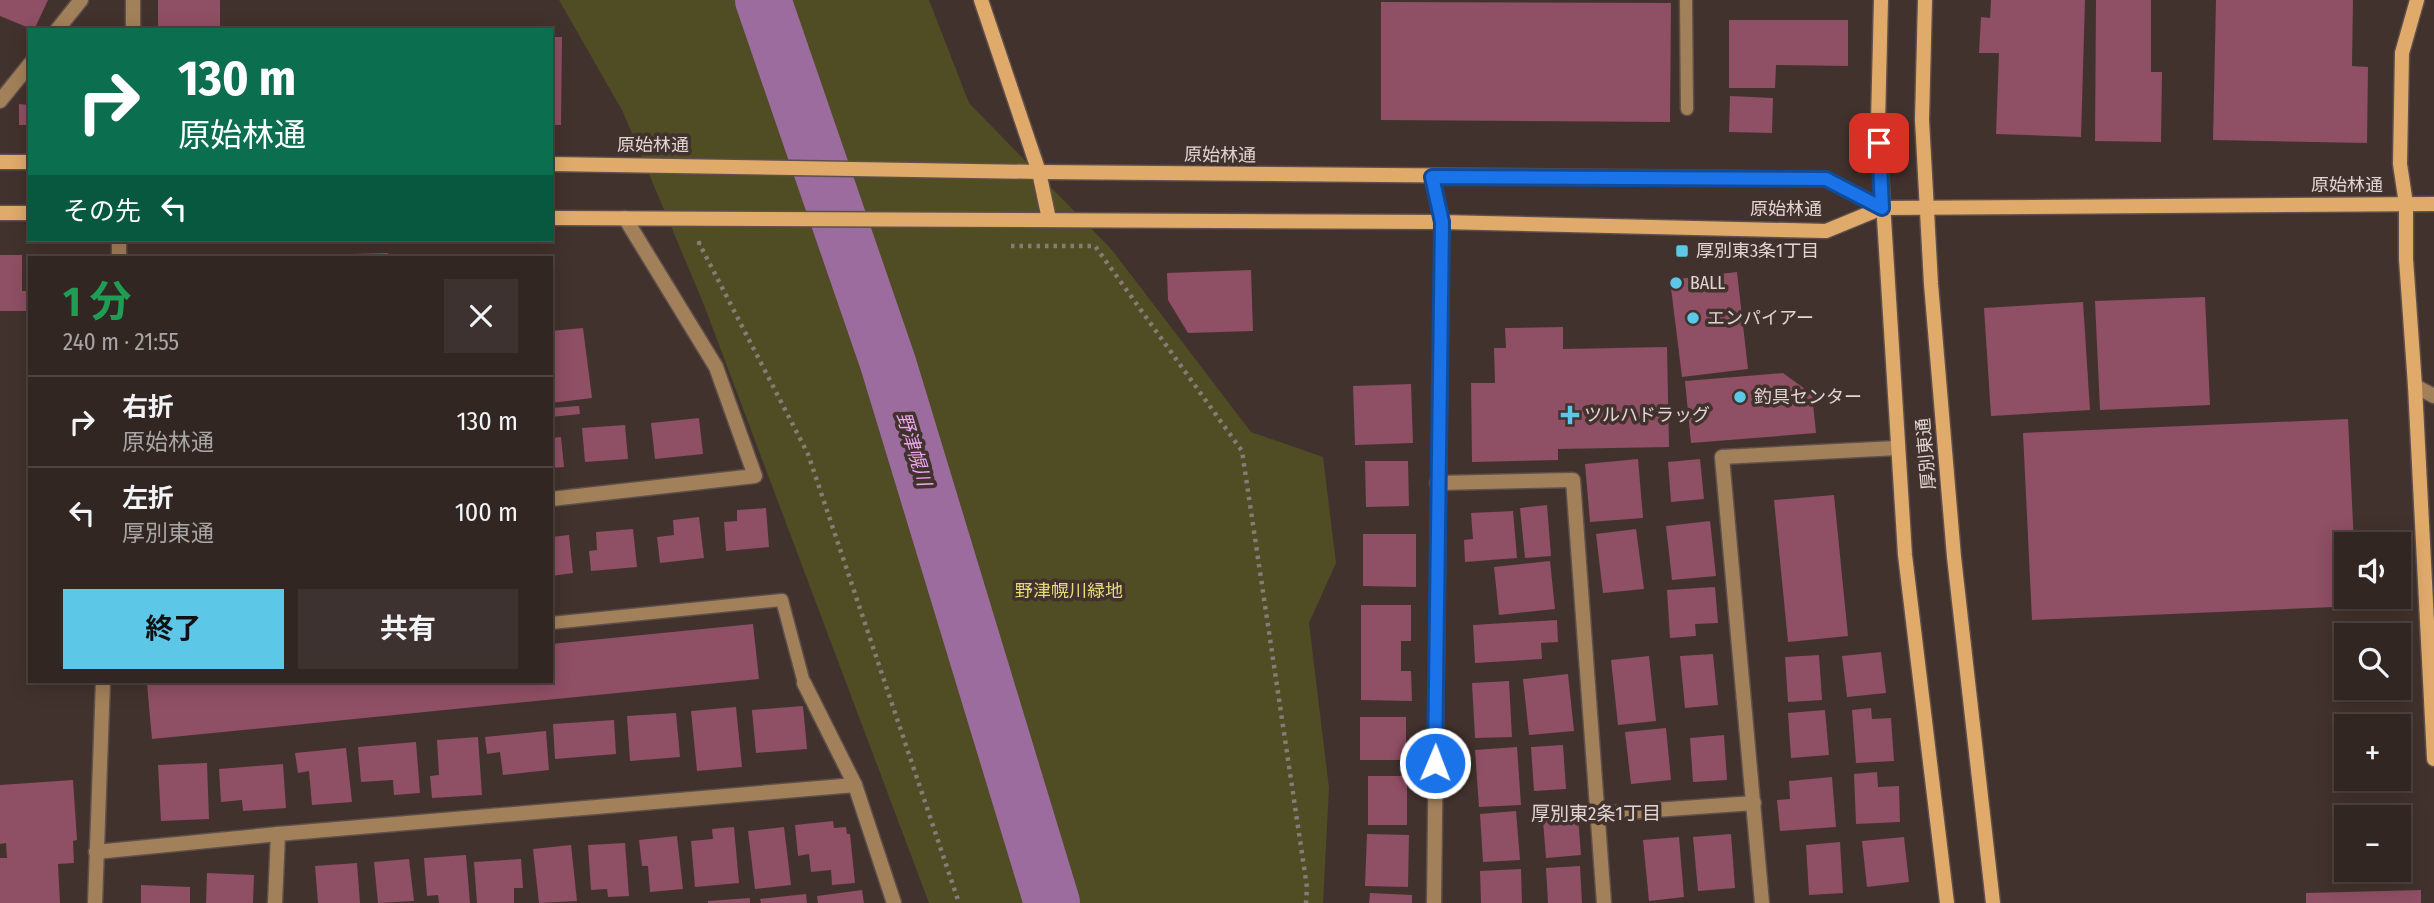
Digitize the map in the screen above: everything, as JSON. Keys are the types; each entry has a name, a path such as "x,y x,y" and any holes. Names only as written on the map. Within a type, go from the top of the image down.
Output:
{"street":[{"path":"59,28 81,0"},
{"path":"133,0 133,28"},
{"path":"981,0 1040,172 1049,219"},
{"name":"厚別東通","path":"1881,0 1878,122 1897,447 1905,555 1947,903"},
{"name":"厚別東通","path":"1925,0 1922,120 1931,284 1954,557 1993,903"},
{"path":"2417,0 2402,53 2400,164 2406,204 2406,259 2434,759"},
{"path":"0,101 28,66"},
{"path":"0,162 28,162"},
{"name":"原始林通","path":"553,164 1432,177 1826,179 1882,208"},
{"path":"1432,177 1442,222 1434,903"},
{"name":"原始林通","path":"553,218 1442,222 1826,230 1882,208 2434,204"},
{"path":"0,213 28,213"},
{"path":"553,499 755,476 716,368 625,218"},
{"path":"2415,386 2434,396"},
{"path":"1762,903 1722,457 1897,447"},
{"path":"1437,483 1573,480 1604,903"},
{"path":"804,682 855,785 894,903"},
{"path":"94,903 103,683"},
{"path":"96,852 855,785"},
{"path":"1598,814 1754,803"},
{"path":"275,903 278,834"}],"lane":[{"path":"1686,0 1687,109"},
{"path":"553,623 782,600 804,682"}],"path":[{"path":"708,243 699,243 808,454 959,903"},
{"path":"1005,246 1095,246 1242,451 1307,887 1306,903"}],"green space":[{"name":"野津幌川緑地","path":"559,0 929,0 969,103 1112,250 1251,432 1323,457 1336,563 1309,623 1329,788 1323,903 929,903 704,305 623,112"}],"building":[{"path":"0,0 48,0 35,28 0,16"},
{"path":"158,0 220,0 220,28 158,28"},
{"path":"1991,0 2085,0 2081,137 1996,134 1999,53 1979,53 1981,17 1990,18"},
{"path":"2096,0 2151,0 2151,72 2162,72 2161,142 2095,141"},
{"path":"2216,0 2353,0 2352,66 2368,67 2367,143 2213,140"},
{"path":"1381,2 1671,3 1670,122 1381,120"},
{"path":"1729,20 1848,20 1848,66 1776,65 1775,88 1729,88"},
{"path":"553,37 562,37 561,125 553,125"},
{"path":"1730,96 1773,98 1772,133 1729,132"},
{"path":"19,104 28,105 28,125 19,125"},
{"path":"388,253 388,256 314,255"},
{"path":"0,255 22,255 22,291 28,291 28,311 0,311"},
{"path":"1251,270 1253,331 1188,333 1168,300 1167,273"},
{"path":"1737,272 1748,369 1682,377 1670,280"},
{"path":"2205,297 2210,405 2100,410 2095,301"},
{"path":"2083,302 2090,410 1991,416 1984,308"},
{"name":"ツルハドラッグ","path":"1563,327 1563,349 1667,347 1669,447 1558,449 1558,460 1472,462 1471,383 1495,383 1494,348 1506,348 1505,328"},
{"path":"583,328 592,398 553,403 553,331"},
{"path":"1783,373 1812,394 1816,433 1691,443 1685,381"},
{"path":"1411,384 1413,443 1355,445 1353,386"},
{"path":"579,406 580,414 553,417 553,408"},
{"path":"699,418 703,454 655,459 651,423"},
{"path":"2348,419 2353,532 2334,532 2334,607 2032,620 2023,433"},
{"path":"625,425 628,459 585,462 582,428"},
{"path":"561,437 564,467 553,468 553,438"},
{"path":"1638,459 1643,518 1590,522 1585,464"},
{"path":"1700,459 1704,499 1671,502 1668,462"},
{"path":"1365,461 1408,461 1409,506 1366,507"},
{"path":"1834,495 1848,636 1788,642 1774,500"},
{"path":"1547,505 1551,556 1525,558 1520,508"},
{"path":"766,508 769,547 726,551 724,522 737,521 737,510"},
{"path":"1513,511 1517,558 1465,562 1464,540 1473,539 1471,513"},
{"path":"699,517 704,558 660,563 657,537 674,535 673,520"},
{"path":"1710,521 1716,576 1672,580 1666,526"},
{"path":"633,529 637,567 591,571 589,551 597,550 596,532"},
{"path":"1636,529 1644,589 1603,593 1596,534"},
{"path":"1363,534 1416,534 1416,587 1363,586"},
{"path":"569,535 573,573 553,576 553,537"},
{"path":"1550,561 1555,609 1499,615 1494,567"},
{"path":"1715,587 1718,623 1695,624 1696,636 1670,638 1667,590"},
{"path":"1361,605 1411,605 1411,641 1401,641 1401,671 1411,671 1412,701 1361,700"},
{"path":"1557,620 1558,642 1541,643 1542,659 1475,663 1473,625"},
{"path":"753,624 759,679 152,739 147,684 553,683 553,644"},
{"path":"1881,652 1886,693 1847,697 1842,656"},
{"path":"1713,654 1718,705 1685,708 1680,656"},
{"path":"1819,655 1822,700 1788,702 1785,657"},
{"path":"1649,656 1656,721 1618,725 1611,660"},
{"path":"1568,674 1574,731 1529,735 1523,679"},
{"path":"1509,681 1512,737 1475,738 1472,683"},
{"path":"803,706 807,749 756,753 752,710"},
{"path":"736,707 742,767 697,771 691,711"},
{"path":"1871,708 1872,719 1891,718 1894,761 1856,763 1852,710"},
{"path":"1825,710 1829,755 1791,758 1788,713"},
{"path":"676,713 680,757 630,761 627,716"},
{"path":"1360,717 1406,717 1406,760 1360,760"},
{"path":"614,720 616,754 555,759 553,724"},
{"path":"1666,728 1671,780 1631,784 1625,732"},
{"path":"546,731 549,770 503,775 500,752 487,754 485,737"},
{"path":"1724,735 1727,780 1693,782 1690,738"},
{"path":"478,737 482,795 432,798 430,776 439,775 437,740"},
{"path":"416,742 420,793 394,795 393,780 361,782 358,747"},
{"path":"1563,745 1566,789 1534,791 1531,747"},
{"path":"1517,747 1521,805 1479,807 1475,750"},
{"path":"346,748 352,802 312,805 309,771 298,773 295,753"},
{"path":"207,763 209,819 161,821 158,765"},
{"path":"283,764 286,808 243,811 242,800 221,802 219,769"},
{"path":"1877,772 1878,787 1899,786 1900,822 1856,824 1854,774"},
{"path":"1368,776 1407,776 1407,825 1368,825"},
{"path":"1832,777 1836,827 1780,831 1777,800 1790,799 1789,781"},
{"path":"73,780 77,840 73,841 74,863 58,864 60,903 0,903 0,858 7,858 6,843 0,844 0,785"},
{"path":"1577,805 1581,855 1546,858 1542,808"},
{"path":"1516,811 1520,860 1483,862 1480,814"},
{"path":"833,821 834,828 846,827 847,834 850,834 855,883 832,885 831,870 811,872 809,854 798,856 795,825"},
{"path":"734,827 739,883 695,887 691,841 713,839 712,829"},
{"path":"784,827 791,885 755,889 748,831"},
{"path":"1367,834 1409,835 1408,887 1365,886"},
{"path":"1731,834 1735,888 1698,891 1693,837"},
{"path":"677,836 683,889 650,892 648,866 642,866 639,840"},
{"path":"1679,837 1684,897 1649,901 1643,840"},
{"path":"1904,837 1909,882 1867,887 1862,841"},
{"path":"1840,842 1843,893 1809,895 1806,845"},
{"path":"625,843 629,896 608,897 607,889 591,890 588,845"},
{"path":"571,845 577,901 539,903 533,849"},
{"path":"466,855 470,903 439,903 438,895 427,896 424,858"},
{"path":"409,859 414,901 378,903 374,862"},
{"path":"521,859 523,888 514,888 514,903 477,903 474,862"},
{"path":"357,863 360,903 318,903 315,866"},
{"path":"1580,866 1582,903 1548,903 1546,868"},
{"path":"1521,869 1522,903 1481,903 1480,871"},
{"path":"207,873 254,875 253,903 206,903"},
{"path":"141,885 190,887 190,903 141,903"},
{"path":"862,890 864,903 818,903 817,896"},
{"path":"2421,890 2421,903 2306,903 2306,893"},
{"path":"1370,893 1412,895 1412,903 1369,903"},
{"path":"806,894 807,903 761,903 760,899"},
{"path":"750,898 750,903 708,903 708,901"}],"waterway":[{"name":"野津幌川","path":"763,0 888,363 1052,903"}],"place":[{"name":"厚別東3条1丁目","path":"1682,251"},
{"name":"BALL","path":"1676,283"},
{"name":"エンパイアー","path":"1693,318"},
{"name":"釣具センター","path":"1740,397"},
{"name":"ツルハドラッグ","path":"1570,415"}],"district":[{"name":"厚別東2条1丁目","path":"1596,813"}],"route":[{"path":"1435,763 1442,222 1432,177 1826,179 1882,208 1879,143"}]}
